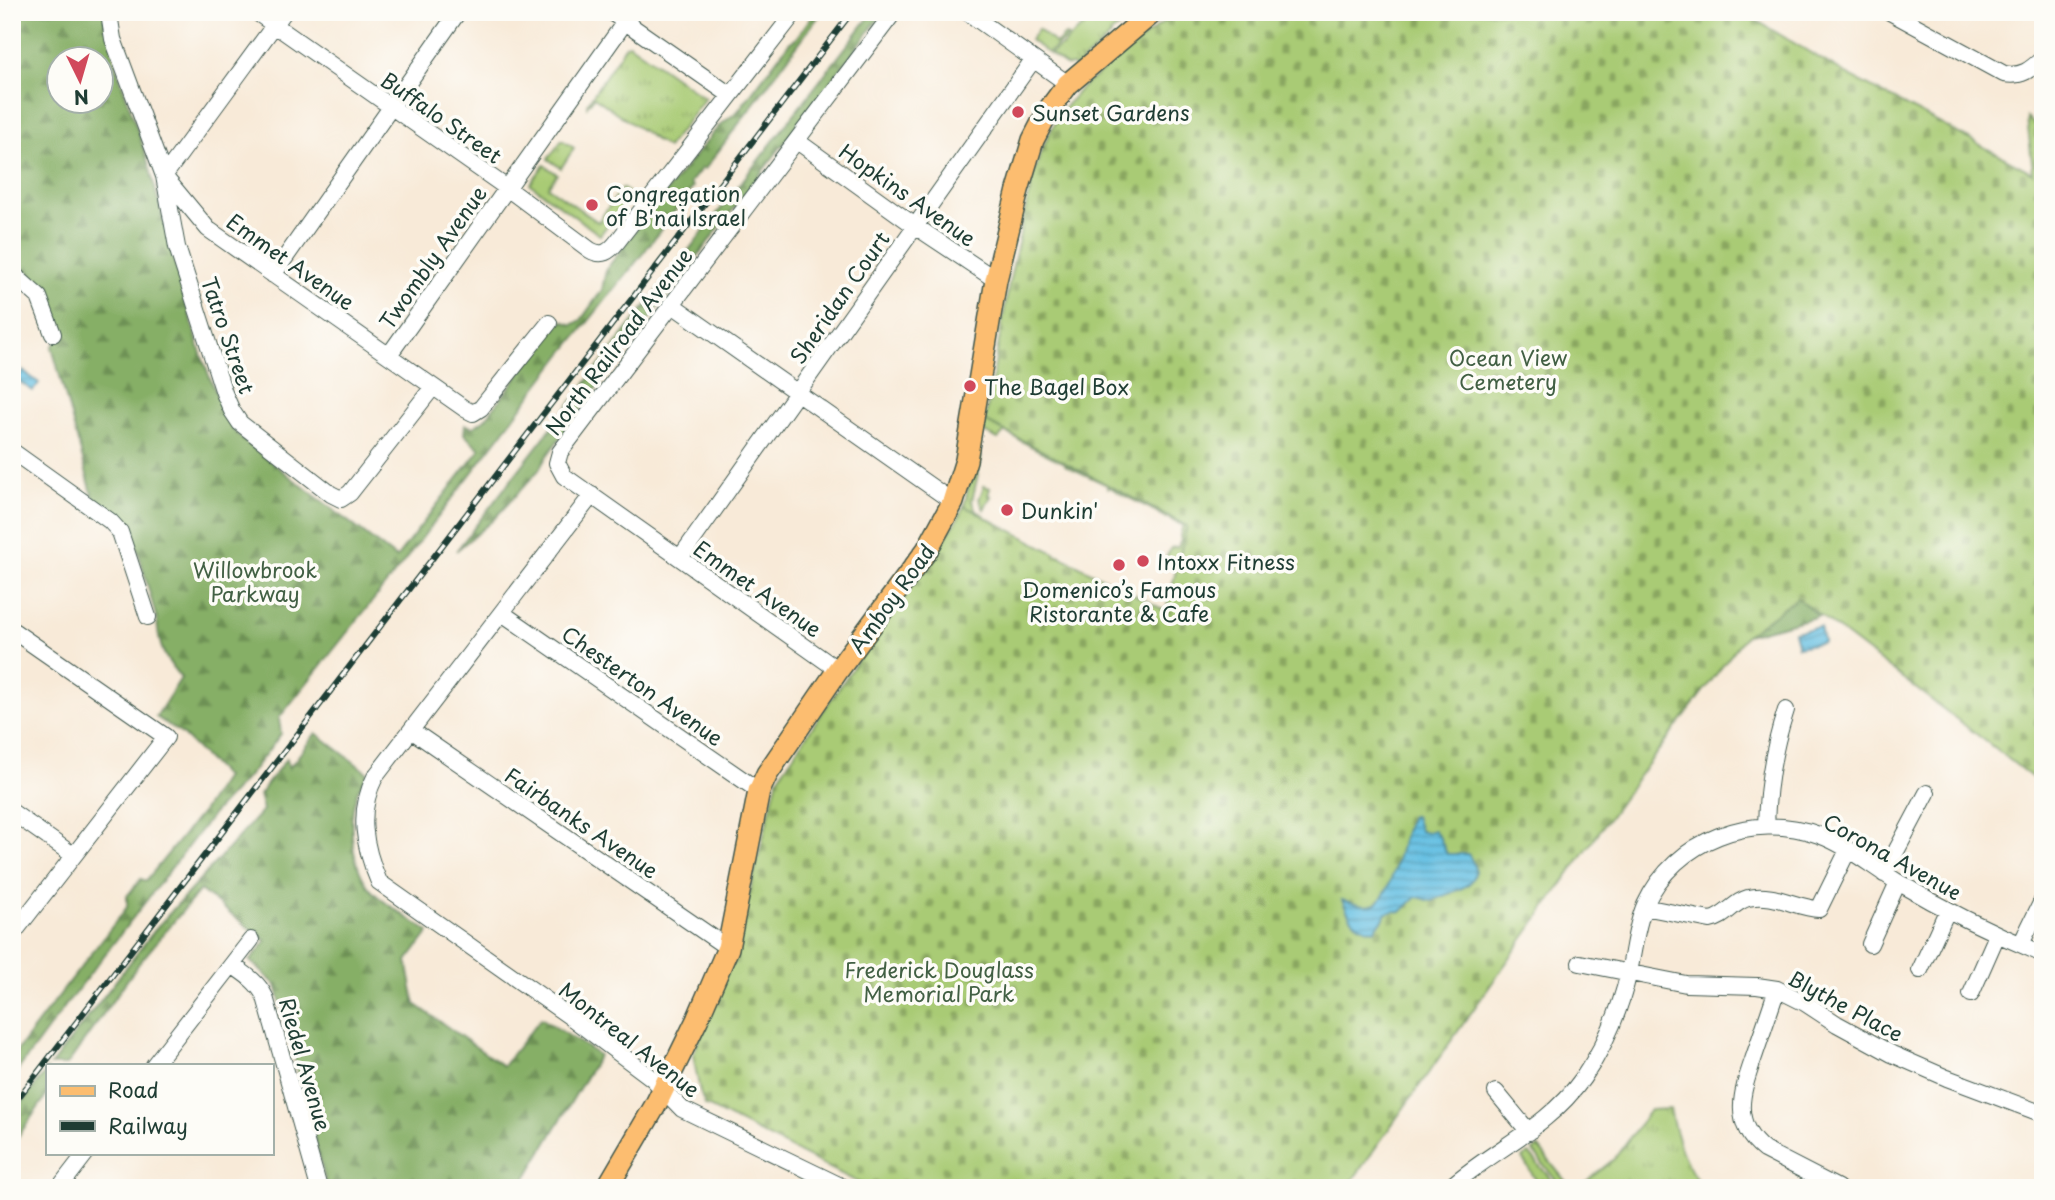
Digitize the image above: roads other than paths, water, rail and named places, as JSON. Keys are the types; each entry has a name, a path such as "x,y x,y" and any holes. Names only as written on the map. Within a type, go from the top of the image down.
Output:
{"main road":[{"name":"Amboy Road","path":"607,1188 655,1106 728,948 760,791 776,758 927,550 953,502 967,460 996,280 1033,140 1048,111 1068,85 1153,12"}],"street":[{"name":"Buffalo Street","path":"256,12 279,19 391,107 590,250 604,254 613,247 730,95"},
{"path":"273,275 458,12"},
{"path":"623,15 730,95 795,12"},
{"name":"North Railroad Avenue","path":"557,463 560,452 894,12"},
{"path":"967,12 1068,85"},
{"path":"1891,12 2004,74 2015,76 2030,70 2043,58"},
{"name":"Twombly Avenue","path":"389,355 507,188 623,15"},
{"name":"Emmet Avenue","path":"112,16 113,39 164,176 208,229 273,275 473,413 481,408 549,323"},
{"path":"164,176 279,19"},
{"name":"Sheridan Court","path":"680,558 1033,60"},
{"name":"Hopkins Avenue","path":"797,141 915,226 996,280"},
{"name":"Tatro Street","path":"164,176 177,247 225,393 240,423 341,499 350,493 433,387"},
{"path":"12,273 39,297 52,334"},
{"path":"671,304 953,502"},
{"path":"12,451 110,521 120,532 148,617"},
{"name":"Emmet Avenue","path":"557,463 564,476 838,670"},
{"path":"411,730 592,495"},
{"name":"Chesterton Avenue","path":"502,612 760,791"},
{"path":"12,630 166,737 12,935"},
{"path":"1766,826 1770,768 1786,710"},
{"name":"Montreal Avenue","path":"411,730 375,777 363,810 366,846 379,882 576,1021 652,1078 682,1109 845,1188"},
{"name":"Fairbanks Avenue","path":"411,730 728,948"},
{"path":"1884,874 1927,793"},
{"path":"12,812 73,855"},
{"name":"Corona Avenue","path":"1449,1188 1529,1132 1563,1102 1596,1059 1618,1012 1644,907 1667,871 1696,847 1714,837 1766,826 1786,827 1820,835 1947,911 2043,954"},
{"path":"1644,907 1710,920 1750,898 1780,900 1819,909 1847,850"},
{"path":"1870,944 1898,883"},
{"path":"2021,944 2043,899"},
{"path":"1920,970 1947,911"},
{"path":"1972,994 1997,934"},
{"path":"155,1064 251,940"},
{"name":"Blythe Place","path":"1580,963 1686,984 1777,989 1892,1054 2043,1114"},
{"name":"Riedel Avenue","path":"232,965 258,985 265,997 319,1188"},
{"path":"1777,989 1744,1088 1744,1121 1754,1142 1764,1150 1838,1188"},
{"path":"1496,1092 1529,1132"},
{"path":"59,1188 85,1154"}],"water":[{"path":"23,371 39,383 33,391 17,380"},
{"path":"1820,627 1823,642 1798,647 1794,632"},
{"path":"1411,816 1415,816 1420,831 1434,830 1447,854 1468,854 1473,863 1474,877 1465,886 1433,901 1416,897 1401,912 1386,913 1374,930 1362,927 1350,917 1342,900 1367,906 1382,898 1392,877"}],"railway":[{"path":"12,1106 852,12"}],"place":[{"name":"Sunset Gardens","path":"1018,112"},
{"name":"Congregation of B'nai Israel","path":"592,205"},
{"name":"The Bagel Box","path":"970,386"},
{"name":"Dunkin'","path":"1007,510"},
{"name":"Intoxx Fitness","path":"1143,561"},
{"name":"Domenico’s Famous Ristorante & Cafe","path":"1119,565"}],"park label":[{"name":"Ocean View Cemetery","path":"1508,369"},
{"name":"Willowbrook Parkway","path":"255,581"},
{"name":"Frederick Douglass Memorial Park","path":"939,981"}]}
